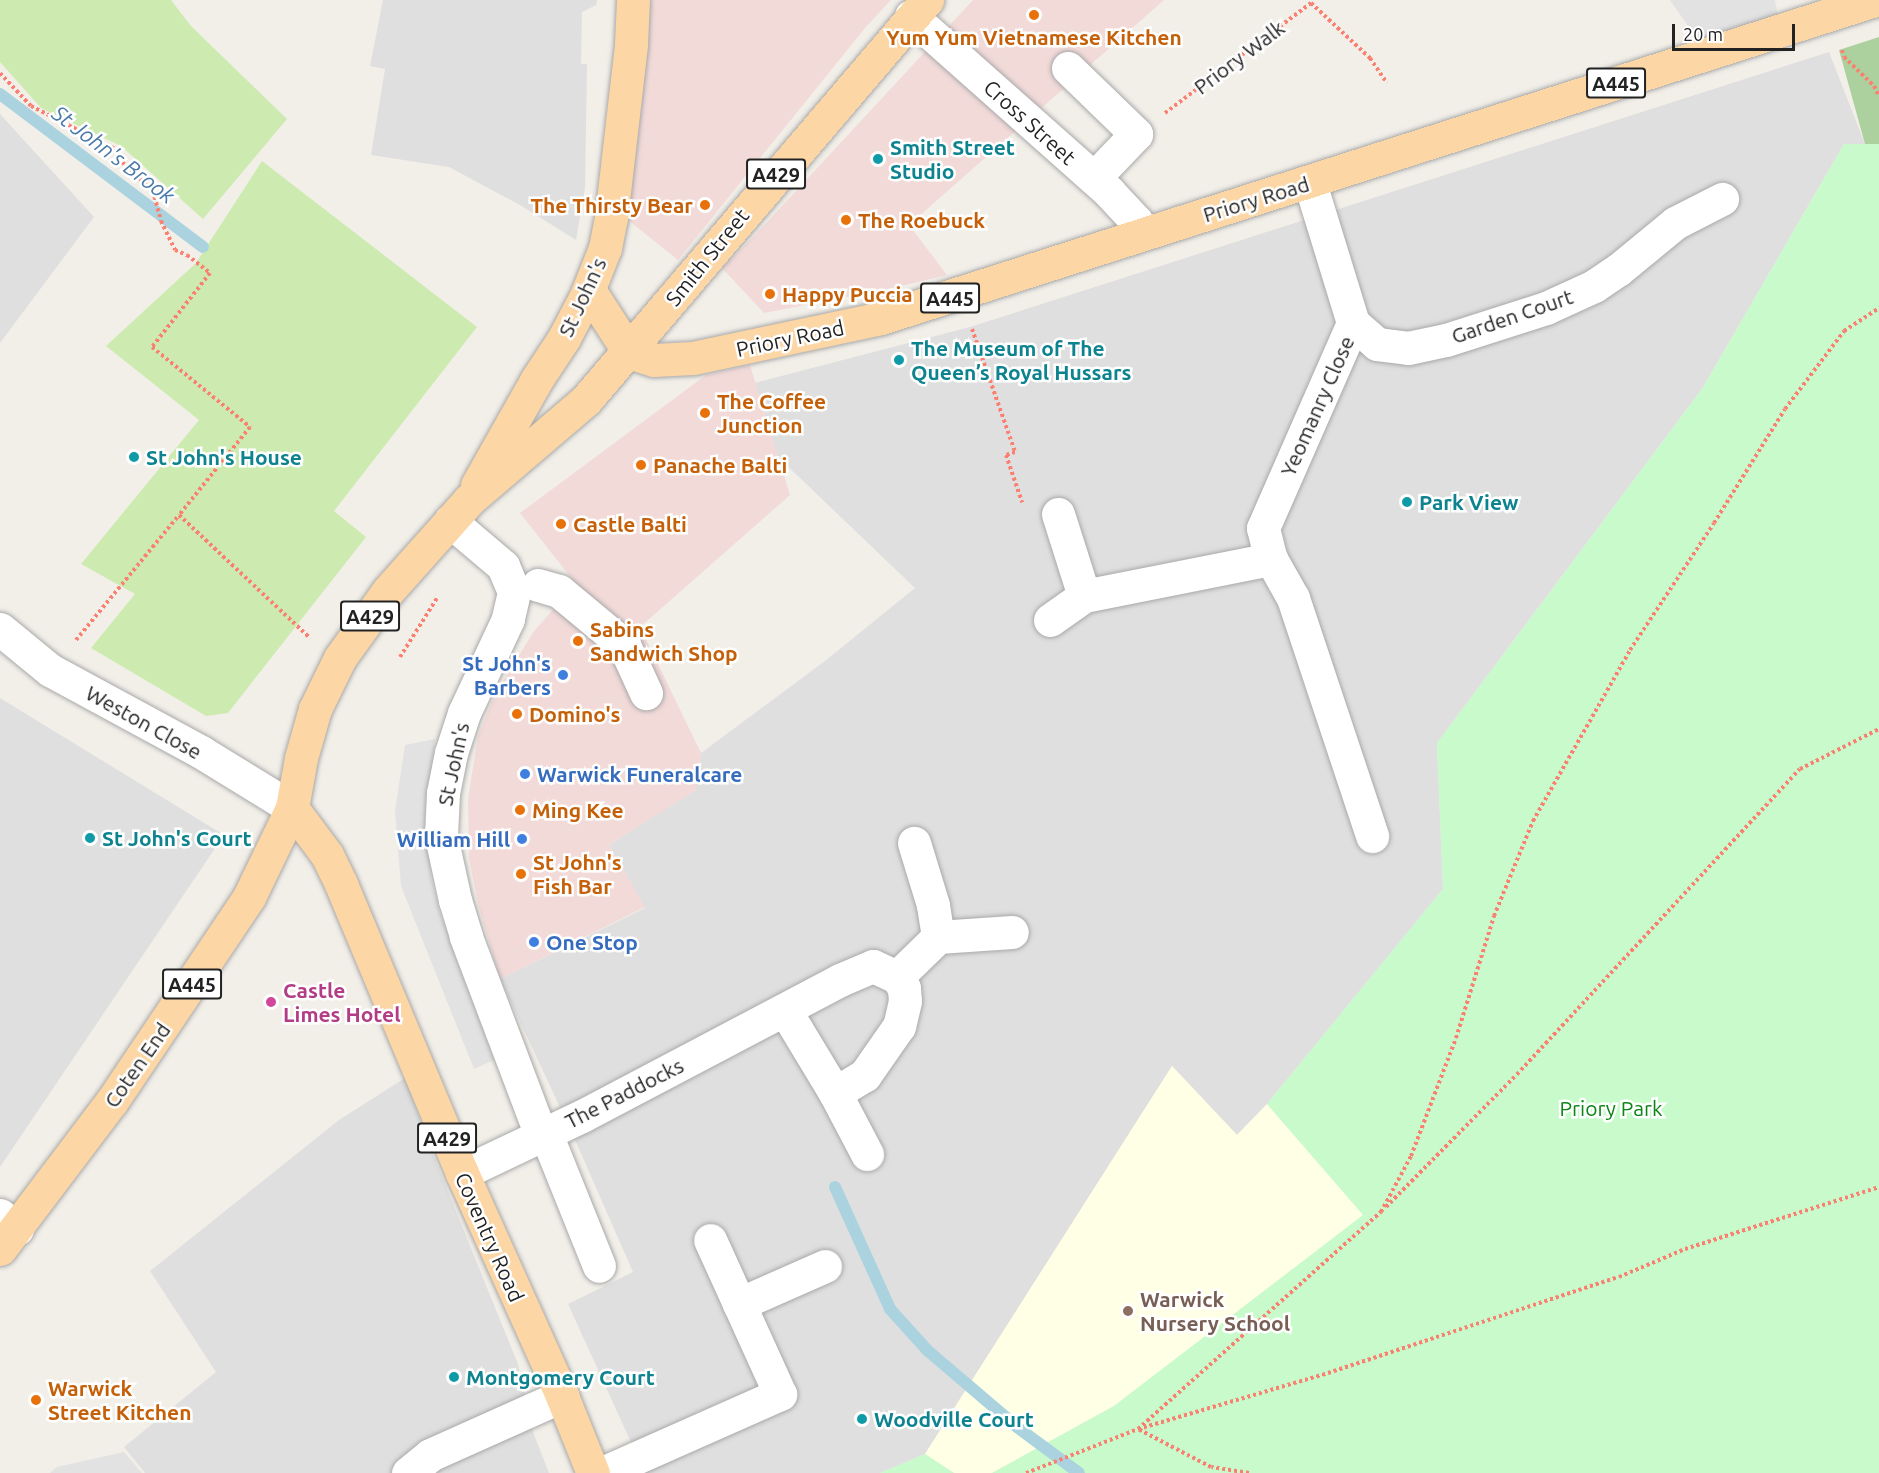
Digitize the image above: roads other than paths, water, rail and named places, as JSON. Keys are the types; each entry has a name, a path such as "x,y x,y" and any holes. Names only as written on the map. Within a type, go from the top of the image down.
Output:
{"main road":[{"name":"St John's","path":"460,510 564,338 589,290 604,248 614,195 633,0"},
{"name":"Priory Road","path":"629,352 654,360 693,358 881,318 1310,183 1875,0"},
{"name":"Smith Street","path":"629,352 919,8"},
{"path":"589,290 629,352"},
{"name":"St John's","path":"292,808 310,725 340,658 388,591 460,510 586,400 629,352"},
{"name":"Coventry Road","path":"292,808 327,855 341,884 462,1173 562,1396 593,1473"},
{"name":"Coten End","path":"6,1231 112,1101 232,925 260,879 292,808"}],"street":[{"name":"Cross Street","path":"919,8 1094,178 1136,221 1142,234"},
{"path":"1068,68 1136,134 1094,178"},
{"name":"Yeomanry Close","path":"1310,183 1353,323 1263,528 1272,559 1293,598 1372,836"},
{"name":"Garden Court","path":"1353,323 1377,344 1408,348 1446,340 1546,308 1594,286 1618,270 1676,223 1722,199"},
{"path":"460,510 503,566 526,589 559,591 624,645 646,693"},
{"path":"1058,514 1084,597"},
{"path":"1050,620 1084,597 1272,559"},
{"path":"526,589 551,578 564,564"},
{"name":"St John's","path":"526,589 508,619 468,703 451,753 443,793 441,836 466,937 525,1092 598,1266"},
{"name":"Weston Close","path":"0,629 50,670 201,752 292,808"},
{"path":"914,843 933,905 938,937"},
{"path":"835,1093 865,1075 899,1026 904,1013 905,1001 904,988 897,977 938,937 1012,932"},
{"name":"The Paddocks","path":"462,1173 544,1134 840,980 873,966 897,977"},
{"path":"785,1010 835,1093 867,1154"},
{"path":"602,1473 780,1394 710,1240"},
{"path":"739,1304 825,1266"},
{"path":"408,1473 430,1455 562,1396"}],"waterway":[{"name":"St John's Brook","path":"0,94 203,247"},
{"path":"835,1187 890,1309 927,1350 1017,1427 1079,1473"}],"place":[{"name":"Yum Yum Vietnamese Kitchen","path":"1034,15"},
{"name":"Smith Street Studio","path":"878,159"},
{"name":"The Thirsty Bear","path":"705,205"},
{"name":"The Roebuck","path":"846,220"},
{"name":"Happy Puccia","path":"770,294"},
{"name":"The Museum of The Queen’s Royal Hussars","path":"899,360"},
{"name":"The Coffee Junction","path":"705,413"},
{"name":"St John's House","path":"134,457"},
{"name":"Panache Balti","path":"641,465"},
{"name":"Park View","path":"1407,502"},
{"name":"Castle Balti","path":"561,524"},
{"name":"Sabins Sandwich Shop","path":"578,641"},
{"name":"St John's Barbers","path":"563,675"},
{"name":"Domino's","path":"517,714"},
{"name":"Warwick Funeralcare","path":"525,774"},
{"name":"Ming Kee","path":"520,810"},
{"name":"St John's Court","path":"90,838"},
{"name":"William Hill","path":"522,839"},
{"name":"St John's Fish Bar","path":"521,874"},
{"name":"One Stop","path":"534,942"},
{"name":"Castle Limes Hotel","path":"271,1002"},
{"name":"Warwick Nursery School","path":"1128,1311"},
{"name":"Montgomery Court","path":"454,1377"},
{"name":"Warwick Street Kitchen","path":"36,1400"},
{"name":"Woodville Court","path":"862,1419"}],"park label":[{"name":"Priory Park","path":"1611,1108"}]}
